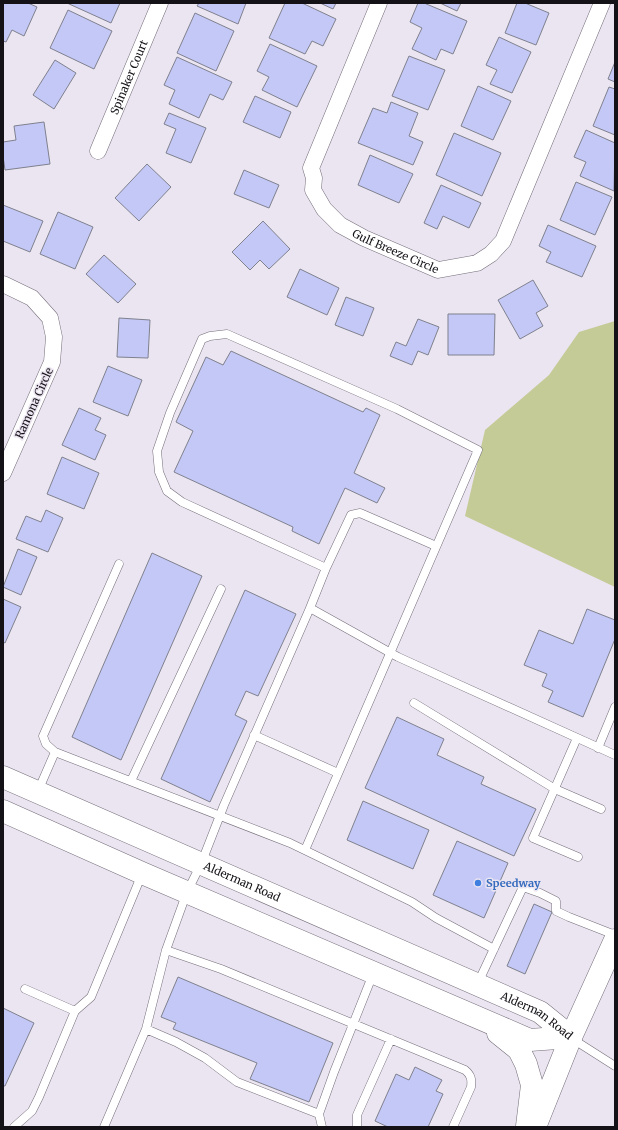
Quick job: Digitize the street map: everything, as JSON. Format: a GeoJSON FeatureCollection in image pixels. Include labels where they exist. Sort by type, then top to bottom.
{"type":"FeatureCollection","features":[{"type":"Feature","properties":{"kind":"main road","name":"Alderman Road"},"geometry":{"type":"LineString","coordinates":[[3,777],[540,1012],[571,1037]]}},
{"type":"Feature","properties":{"kind":"main road","name":"Alderman Road"},"geometry":{"type":"LineString","coordinates":[[3,811],[142,873],[530,1040],[571,1037]]}},
{"type":"Feature","properties":{"kind":"main road"},"geometry":{"type":"LineString","coordinates":[[535,1127],[571,1037],[615,940]]}},
{"type":"Feature","properties":{"kind":"main road"},"geometry":{"type":"LineString","coordinates":[[482,1019],[519,1050],[526,1064],[532,1085],[527,1127]]}},
{"type":"Feature","properties":{"kind":"street","name":"Spinaker Court"},"geometry":{"type":"LineString","coordinates":[[98,151],[160,3]]}},
{"type":"Feature","properties":{"kind":"street","name":"Gulf Breeze Circle"},"geometry":{"type":"LineString","coordinates":[[379,3],[311,168],[314,178],[313,190],[324,209],[340,225],[364,238],[438,270],[477,263],[491,254],[502,241],[602,3]]}},
{"type":"Feature","properties":{"kind":"street","name":"Ramona Circle"},"geometry":{"type":"LineString","coordinates":[[3,284],[32,298],[50,318],[54,337],[52,362],[3,473]]}},
{"type":"Feature","properties":{"kind":"lane"},"geometry":{"type":"LineString","coordinates":[[304,850],[478,450],[396,409],[228,334],[210,336],[202,340],[170,413],[157,451],[160,472],[167,491],[182,502],[326,568]]}},
{"type":"Feature","properties":{"kind":"lane"},"geometry":{"type":"LineString","coordinates":[[104,1127],[146,1029],[166,950],[187,892],[201,864],[220,815],[326,568],[351,515],[360,513],[436,546]]}},
{"type":"Feature","properties":{"kind":"lane"},"geometry":{"type":"LineString","coordinates":[[119,564],[43,736],[46,744],[55,752],[290,843],[412,902],[436,918],[494,949]]}},
{"type":"Feature","properties":{"kind":"lane"},"geometry":{"type":"LineString","coordinates":[[131,781],[221,589]]}},
{"type":"Feature","properties":{"kind":"lane"},"geometry":{"type":"LineString","coordinates":[[310,608],[398,657],[615,756]]}},
{"type":"Feature","properties":{"kind":"lane"},"geometry":{"type":"LineString","coordinates":[[414,703],[555,790],[601,809]]}},
{"type":"Feature","properties":{"kind":"lane"},"geometry":{"type":"LineString","coordinates":[[598,748],[615,707]]}},
{"type":"Feature","properties":{"kind":"lane"},"geometry":{"type":"LineString","coordinates":[[254,736],[338,772]]}},
{"type":"Feature","properties":{"kind":"lane"},"geometry":{"type":"LineString","coordinates":[[577,738],[533,838],[578,857]]}},
{"type":"Feature","properties":{"kind":"lane"},"geometry":{"type":"LineString","coordinates":[[37,792],[55,752]]}},
{"type":"Feature","properties":{"kind":"lane"},"geometry":{"type":"LineString","coordinates":[[14,1127],[32,1112],[75,1011],[91,997],[142,873]]}},
{"type":"Feature","properties":{"kind":"lane"},"geometry":{"type":"LineString","coordinates":[[477,985],[523,887],[540,892],[556,900],[556,911],[615,936]]}},
{"type":"Feature","properties":{"kind":"lane"},"geometry":{"type":"LineString","coordinates":[[166,950],[221,969],[465,1070],[470,1075],[472,1080],[471,1087],[453,1127]]}},
{"type":"Feature","properties":{"kind":"lane"},"geometry":{"type":"LineString","coordinates":[[322,1127],[319,1114],[353,1023],[374,973]]}},
{"type":"Feature","properties":{"kind":"lane"},"geometry":{"type":"LineString","coordinates":[[25,989],[75,1011]]}},
{"type":"Feature","properties":{"kind":"lane"},"geometry":{"type":"LineString","coordinates":[[146,1029],[176,1042],[205,1058],[237,1082],[319,1114]]}},
{"type":"Feature","properties":{"kind":"lane"},"geometry":{"type":"LineString","coordinates":[[571,1037],[615,1066]]}},
{"type":"Feature","properties":{"kind":"lane"},"geometry":{"type":"LineString","coordinates":[[357,1127],[357,1115],[390,1039]]}},
{"type":"Feature","properties":{"kind":"green space"},"geometry":{"type":"Polygon","coordinates":[[[615,321],[615,587],[465,516],[485,430],[549,375],[579,332],[615,321]]]}},
{"type":"Feature","properties":{"kind":"building"},"geometry":{"type":"Polygon","coordinates":[[[3,3],[28,3],[37,7],[24,36],[12,30],[6,42],[3,41],[3,3]]]}},
{"type":"Feature","properties":{"kind":"building"},"geometry":{"type":"Polygon","coordinates":[[[67,3],[120,3],[111,23],[67,3]]]}},
{"type":"Feature","properties":{"kind":"building"},"geometry":{"type":"Polygon","coordinates":[[[199,3],[246,3],[238,24],[197,6],[199,3]]]}},
{"type":"Feature","properties":{"kind":"building"},"geometry":{"type":"Polygon","coordinates":[[[285,3],[302,3],[336,19],[323,46],[312,41],[305,54],[269,38],[285,3]]]}},
{"type":"Feature","properties":{"kind":"building"},"geometry":{"type":"Polygon","coordinates":[[[320,3],[336,3],[333,9],[320,3]]]}},
{"type":"Feature","properties":{"kind":"building"},"geometry":{"type":"Polygon","coordinates":[[[418,3],[424,3],[467,21],[453,54],[441,49],[436,60],[412,49],[422,28],[410,22],[418,3]]]}},
{"type":"Feature","properties":{"kind":"building"},"geometry":{"type":"Polygon","coordinates":[[[440,3],[461,3],[457,11],[440,3]]]}},
{"type":"Feature","properties":{"kind":"building"},"geometry":{"type":"Polygon","coordinates":[[[517,3],[525,3],[549,13],[536,45],[505,33],[517,3]]]}},
{"type":"Feature","properties":{"kind":"building"},"geometry":{"type":"Polygon","coordinates":[[[68,10],[112,31],[94,69],[50,48],[68,10]]]}},
{"type":"Feature","properties":{"kind":"building"},"geometry":{"type":"Polygon","coordinates":[[[195,13],[234,31],[216,71],[177,53],[195,13]]]}},
{"type":"Feature","properties":{"kind":"building"},"geometry":{"type":"Polygon","coordinates":[[[499,37],[531,52],[512,93],[490,84],[497,70],[486,65],[499,37]]]}},
{"type":"Feature","properties":{"kind":"building"},"geometry":{"type":"Polygon","coordinates":[[[270,44],[317,66],[297,107],[262,90],[269,77],[257,71],[270,44]]]}},
{"type":"Feature","properties":{"kind":"building"},"geometry":{"type":"Polygon","coordinates":[[[409,56],[445,70],[428,110],[392,96],[409,56]]]}},
{"type":"Feature","properties":{"kind":"building"},"geometry":{"type":"Polygon","coordinates":[[[177,57],[232,82],[223,100],[210,94],[199,118],[169,104],[175,90],[164,85],[177,57]]]}},
{"type":"Feature","properties":{"kind":"building"},"geometry":{"type":"Polygon","coordinates":[[[55,60],[76,73],[54,109],[33,95],[55,60]]]}},
{"type":"Feature","properties":{"kind":"building"},"geometry":{"type":"Polygon","coordinates":[[[615,62],[615,82],[608,79],[615,62]]]}},
{"type":"Feature","properties":{"kind":"building"},"geometry":{"type":"Polygon","coordinates":[[[478,86],[511,101],[493,140],[461,126],[478,86]]]}},
{"type":"Feature","properties":{"kind":"building"},"geometry":{"type":"Polygon","coordinates":[[[609,87],[615,89],[615,135],[593,126],[609,87]]]}},
{"type":"Feature","properties":{"kind":"building"},"geometry":{"type":"Polygon","coordinates":[[[255,96],[291,112],[280,138],[243,122],[255,96]]]}},
{"type":"Feature","properties":{"kind":"building"},"geometry":{"type":"Polygon","coordinates":[[[391,102],[418,113],[409,136],[423,142],[413,165],[358,143],[373,108],[387,113],[391,102]]]}},
{"type":"Feature","properties":{"kind":"building"},"geometry":{"type":"Polygon","coordinates":[[[169,113],[206,128],[191,163],[166,153],[176,129],[164,124],[169,113]]]}},
{"type":"Feature","properties":{"kind":"building"},"geometry":{"type":"Polygon","coordinates":[[[44,122],[50,164],[5,170],[3,142],[16,140],[14,126],[44,122]]]}},
{"type":"Feature","properties":{"kind":"building"},"geometry":{"type":"Polygon","coordinates":[[[586,130],[615,143],[614,191],[580,176],[586,162],[574,157],[586,130]]]}},
{"type":"Feature","properties":{"kind":"building"},"geometry":{"type":"Polygon","coordinates":[[[454,133],[501,153],[482,196],[436,175],[454,133]]]}},
{"type":"Feature","properties":{"kind":"building"},"geometry":{"type":"Polygon","coordinates":[[[370,155],[413,174],[399,203],[358,185],[370,155]]]}},
{"type":"Feature","properties":{"kind":"building"},"geometry":{"type":"Polygon","coordinates":[[[147,164],[171,187],[139,221],[115,198],[147,164]]]}},
{"type":"Feature","properties":{"kind":"building"},"geometry":{"type":"Polygon","coordinates":[[[244,170],[279,185],[269,208],[234,194],[244,170]]]}},
{"type":"Feature","properties":{"kind":"building"},"geometry":{"type":"Polygon","coordinates":[[[576,182],[612,197],[595,235],[560,220],[576,182]]]}},
{"type":"Feature","properties":{"kind":"building"},"geometry":{"type":"Polygon","coordinates":[[[441,185],[481,203],[469,228],[443,216],[437,229],[424,223],[441,185]]]}},
{"type":"Feature","properties":{"kind":"building"},"geometry":{"type":"Polygon","coordinates":[[[3,205],[43,221],[30,252],[3,241],[3,205]]]}},
{"type":"Feature","properties":{"kind":"building"},"geometry":{"type":"Polygon","coordinates":[[[58,212],[93,227],[75,269],[40,254],[58,212]]]}},
{"type":"Feature","properties":{"kind":"building"},"geometry":{"type":"Polygon","coordinates":[[[263,221],[290,249],[269,269],[260,260],[250,270],[232,252],[263,221]]]}},
{"type":"Feature","properties":{"kind":"building"},"geometry":{"type":"Polygon","coordinates":[[[548,225],[596,246],[582,277],[546,262],[551,252],[539,246],[548,225]]]}},
{"type":"Feature","properties":{"kind":"building"},"geometry":{"type":"Polygon","coordinates":[[[104,255],[136,284],[118,303],[86,274],[104,255]]]}},
{"type":"Feature","properties":{"kind":"building"},"geometry":{"type":"Polygon","coordinates":[[[300,269],[339,288],[327,315],[287,297],[300,269]]]}},
{"type":"Feature","properties":{"kind":"building"},"geometry":{"type":"Polygon","coordinates":[[[533,280],[548,306],[536,313],[543,326],[520,339],[498,300],[533,280]]]}},
{"type":"Feature","properties":{"kind":"building"},"geometry":{"type":"Polygon","coordinates":[[[346,297],[374,308],[363,336],[335,325],[346,297]]]}},
{"type":"Feature","properties":{"kind":"building"},"geometry":{"type":"Polygon","coordinates":[[[448,314],[495,314],[494,355],[448,355],[448,314]]]}},
{"type":"Feature","properties":{"kind":"building"},"geometry":{"type":"Polygon","coordinates":[[[119,318],[150,320],[148,358],[117,357],[119,318]]]}},
{"type":"Feature","properties":{"kind":"building"},"geometry":{"type":"Polygon","coordinates":[[[418,319],[439,327],[428,355],[418,351],[412,365],[390,356],[396,342],[406,346],[418,319]]]}},
{"type":"Feature","properties":{"kind":"building"},"geometry":{"type":"Polygon","coordinates":[[[231,351],[363,412],[366,408],[380,415],[354,473],[385,488],[377,503],[345,488],[319,544],[292,531],[293,527],[174,472],[193,431],[176,422],[206,357],[223,365],[231,351]]]}},
{"type":"Feature","properties":{"kind":"building"},"geometry":{"type":"Polygon","coordinates":[[[108,366],[142,380],[128,416],[93,402],[108,366]]]}},
{"type":"Feature","properties":{"kind":"building"},"geometry":{"type":"Polygon","coordinates":[[[79,408],[101,418],[95,430],[106,435],[95,460],[62,445],[79,408]]]}},
{"type":"Feature","properties":{"kind":"building"},"geometry":{"type":"Polygon","coordinates":[[[62,457],[99,473],[84,509],[47,494],[62,457]]]}},
{"type":"Feature","properties":{"kind":"building"},"geometry":{"type":"Polygon","coordinates":[[[46,510],[63,518],[48,552],[16,539],[26,516],[41,522],[46,510]]]}},
{"type":"Feature","properties":{"kind":"building"},"geometry":{"type":"Polygon","coordinates":[[[18,549],[37,557],[21,595],[3,587],[18,549]]]}},
{"type":"Feature","properties":{"kind":"building"},"geometry":{"type":"Polygon","coordinates":[[[152,553],[202,576],[121,760],[72,737],[152,553]]]}},
{"type":"Feature","properties":{"kind":"building"},"geometry":{"type":"Polygon","coordinates":[[[245,590],[296,614],[258,696],[246,691],[235,715],[247,721],[210,802],[161,779],[245,590]]]}},
{"type":"Feature","properties":{"kind":"building"},"geometry":{"type":"Polygon","coordinates":[[[3,599],[21,607],[5,643],[3,642],[3,599]]]}},
{"type":"Feature","properties":{"kind":"building"},"geometry":{"type":"Polygon","coordinates":[[[587,609],[615,620],[615,639],[583,717],[548,702],[553,691],[542,686],[547,674],[524,665],[539,630],[573,644],[587,609]]]}},
{"type":"Feature","properties":{"kind":"building"},"geometry":{"type":"Polygon","coordinates":[[[397,717],[444,739],[437,755],[484,777],[481,784],[536,809],[514,856],[365,788],[397,717]]]}},
{"type":"Feature","properties":{"kind":"building"},"geometry":{"type":"Polygon","coordinates":[[[363,801],[429,830],[413,869],[347,840],[363,801]]]}},
{"type":"Feature","properties":{"kind":"building"},"geometry":{"type":"Polygon","coordinates":[[[457,841],[508,863],[484,918],[433,895],[457,841]]]}},
{"type":"Feature","properties":{"kind":"building"},"geometry":{"type":"Polygon","coordinates":[[[534,904],[552,912],[525,974],[507,966],[534,904]]]}},
{"type":"Feature","properties":{"kind":"building"},"geometry":{"type":"Polygon","coordinates":[[[178,977],[333,1043],[309,1102],[250,1079],[257,1063],[173,1029],[176,1023],[161,1017],[178,977]]]}},
{"type":"Feature","properties":{"kind":"building"},"geometry":{"type":"Polygon","coordinates":[[[3,1008],[34,1023],[5,1086],[3,1086],[3,1008]]]}},
{"type":"Feature","properties":{"kind":"building"},"geometry":{"type":"Polygon","coordinates":[[[415,1067],[442,1080],[436,1091],[443,1094],[428,1127],[388,1127],[375,1121],[396,1074],[409,1080],[415,1067]]]}},
{"type":"Feature","properties":{"kind":"place","name":"Speedway"},"geometry":{"type":"Point","coordinates":[478,883]}}]}
